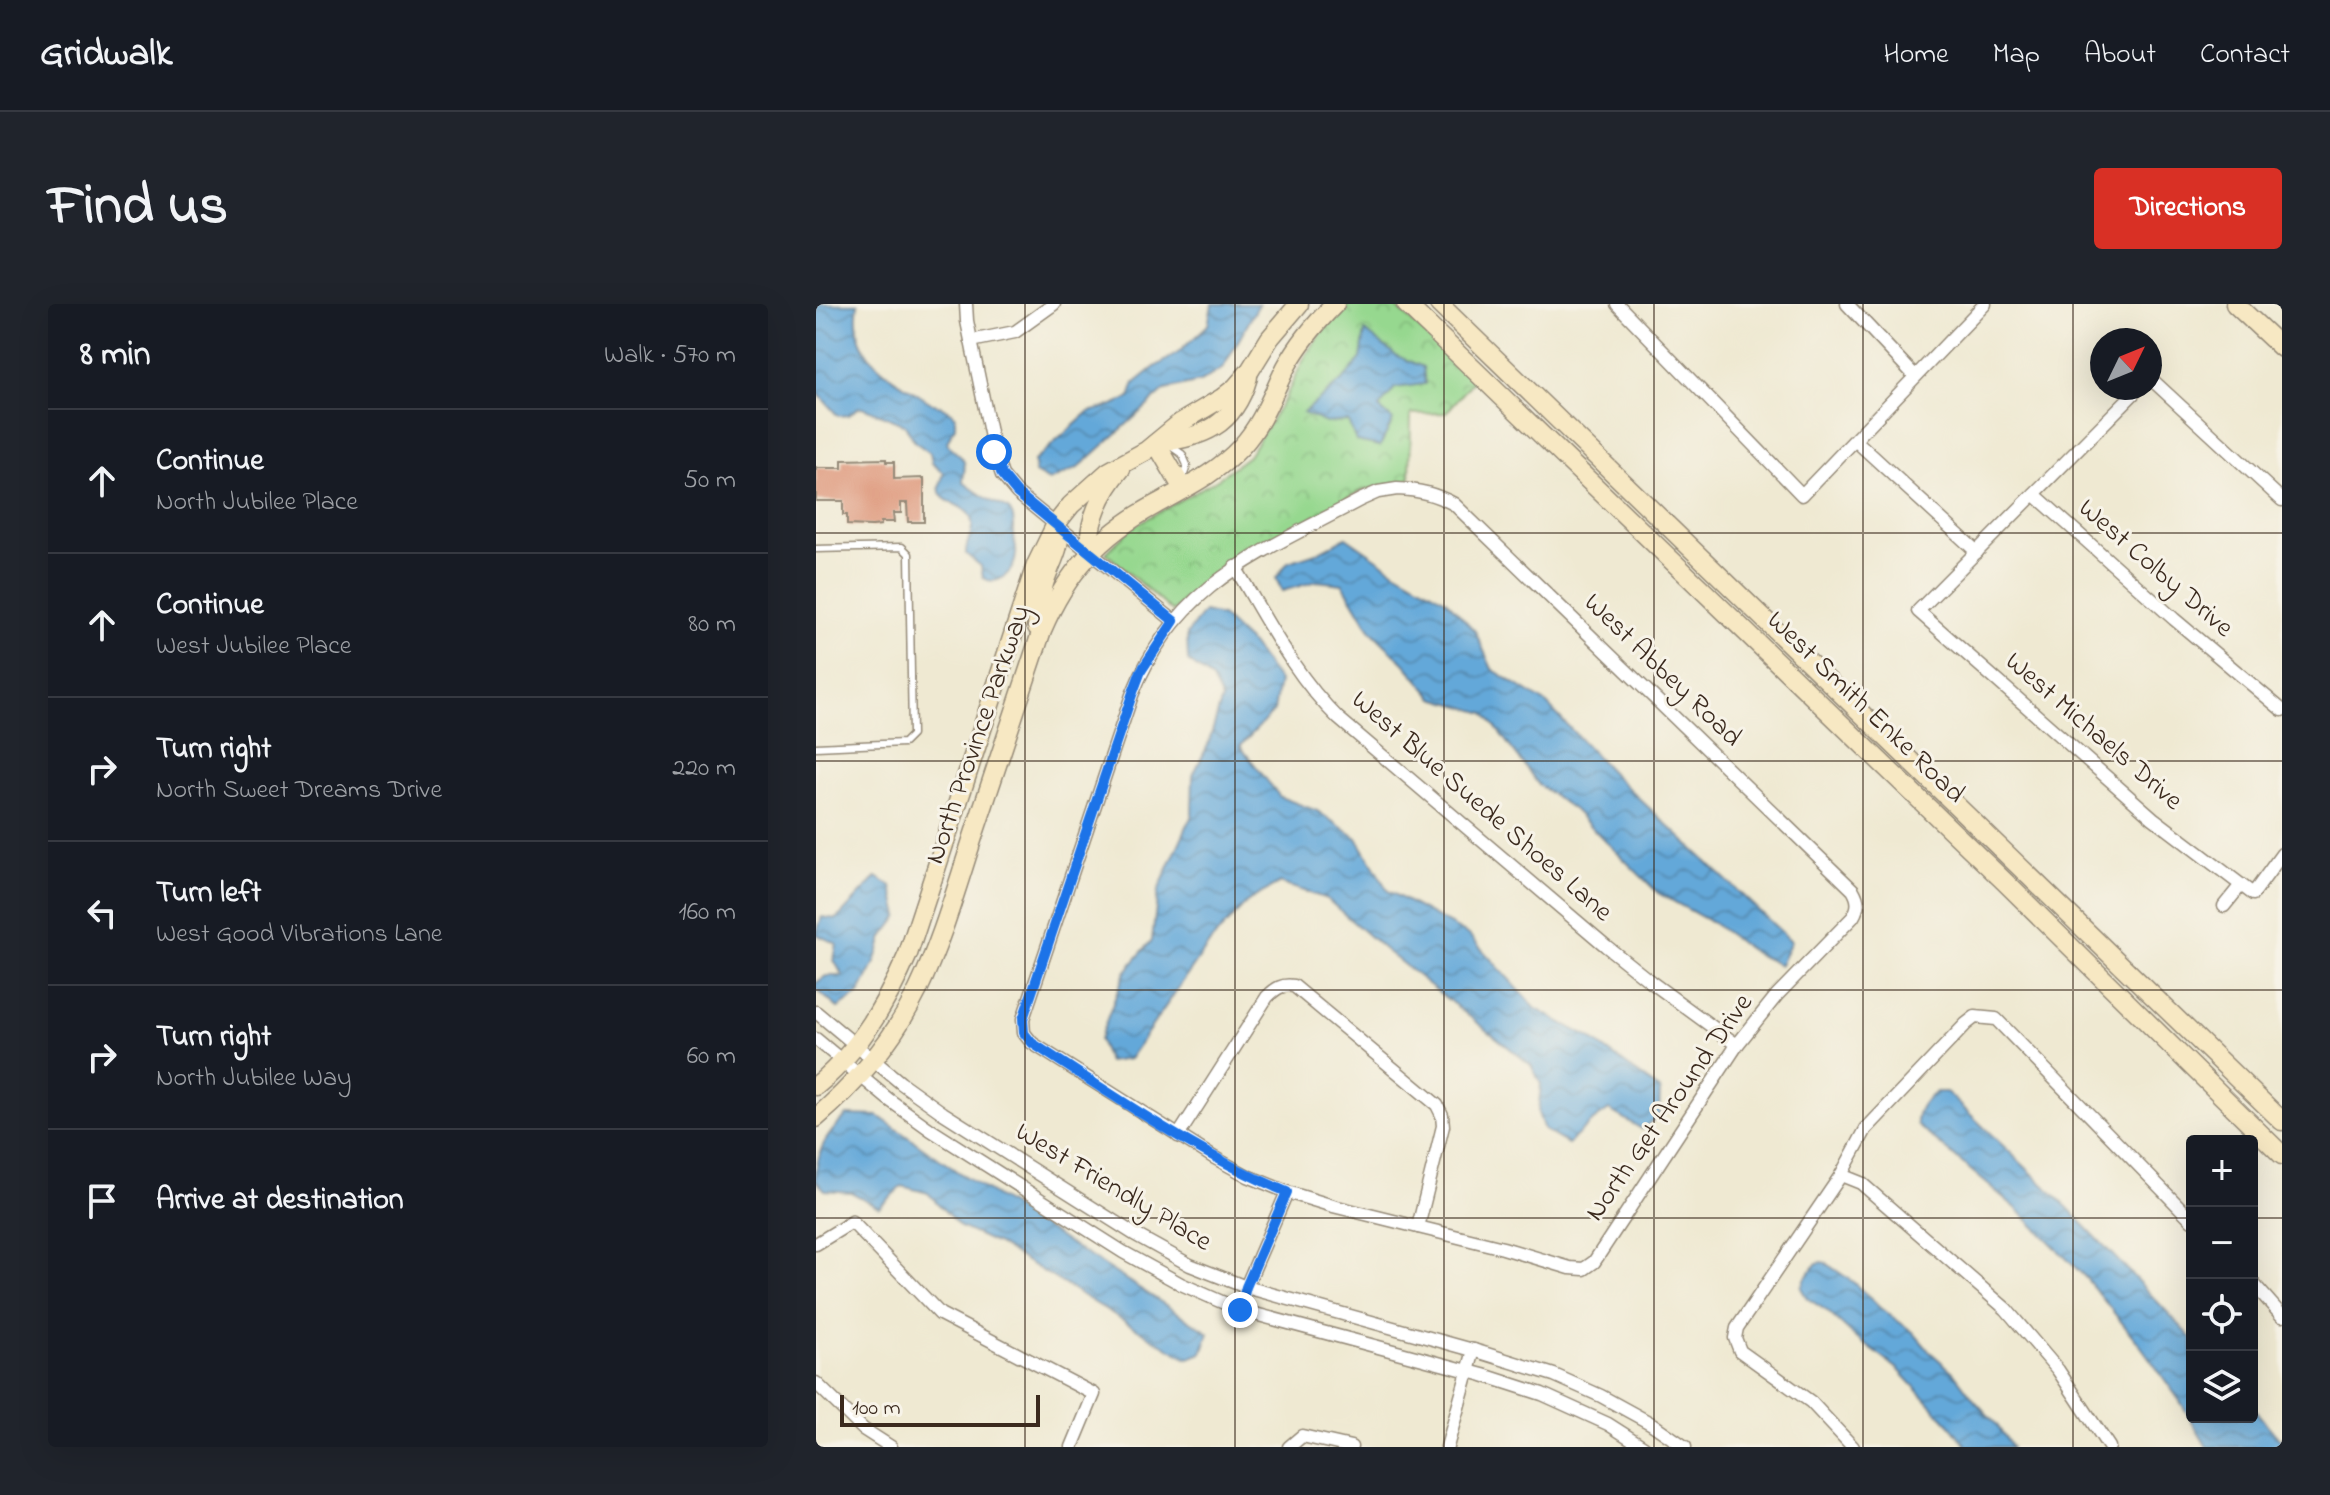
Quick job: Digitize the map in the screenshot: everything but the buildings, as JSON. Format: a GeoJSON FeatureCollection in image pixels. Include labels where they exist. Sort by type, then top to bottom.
{"type":"FeatureCollection","features":[{"type":"Feature","properties":{"kind":"street"},"geometry":{"type":"LineString","coordinates":[[966,304],[994,452],[1002,475],[1017,493],[1174,621]]}},
{"type":"Feature","properties":{"kind":"street"},"geometry":{"type":"LineString","coordinates":[[971,341],[1015,332],[1054,304]]}},
{"type":"Feature","properties":{"kind":"street","name":"North Province Parkway"},"geometry":{"type":"LineString","coordinates":[[816,1086],[856,1045],[885,1002],[908,954],[1032,577],[1056,524],[1090,487],[1131,458],[1161,443],[1180,423],[1236,387],[1270,338],[1299,304]]}},
{"type":"Feature","properties":{"kind":"street","name":"North Province Parkway"},"geometry":{"type":"LineString","coordinates":[[816,1118],[860,1076],[873,1059],[906,1013],[930,965],[1046,620],[1062,589],[1091,552],[1138,514],[1212,472],[1242,447],[1266,412],[1299,346],[1335,304]]}},
{"type":"Feature","properties":{"kind":"street","name":"West Smith Enke Road"},"geometry":{"type":"LineString","coordinates":[[1406,304],[2006,883],[2282,1155]]}},
{"type":"Feature","properties":{"kind":"street","name":"West Smith Enke Road"},"geometry":{"type":"LineString","coordinates":[[1439,304],[2282,1121]]}},
{"type":"Feature","properties":{"kind":"street"},"geometry":{"type":"LineString","coordinates":[[1617,304],[1802,495],[1985,304]]}},
{"type":"Feature","properties":{"kind":"street"},"geometry":{"type":"LineString","coordinates":[[1847,304],[1915,376]]}},
{"type":"Feature","properties":{"kind":"street"},"geometry":{"type":"LineString","coordinates":[[2235,304],[2282,348]]}},
{"type":"Feature","properties":{"kind":"street"},"geometry":{"type":"LineString","coordinates":[[2162,389],[2282,500]]}},
{"type":"Feature","properties":{"kind":"street"},"geometry":{"type":"LineString","coordinates":[[1855,440],[1977,552],[2127,400]]}},
{"type":"Feature","properties":{"kind":"street"},"geometry":{"type":"LineString","coordinates":[[1161,443],[1182,487]]}},
{"type":"Feature","properties":{"kind":"street"},"geometry":{"type":"LineString","coordinates":[[1091,552],[1090,532],[1100,501],[1131,458]]}},
{"type":"Feature","properties":{"kind":"street","name":"West Abbey Road"},"geometry":{"type":"LineString","coordinates":[[1235,567],[1378,492],[1418,490],[1454,504],[1853,890],[1858,903]]}},
{"type":"Feature","properties":{"kind":"street","name":"West Colby Drive"},"geometry":{"type":"LineString","coordinates":[[2034,494],[2282,710]]}},
{"type":"Feature","properties":{"kind":"street"},"geometry":{"type":"LineString","coordinates":[[1036,650],[1043,586],[1060,539],[1056,524]]}},
{"type":"Feature","properties":{"kind":"street","name":"West Michaels Drive"},"geometry":{"type":"LineString","coordinates":[[1977,552],[1918,611],[2153,818],[2253,894],[2282,854]]}},
{"type":"Feature","properties":{"kind":"street"},"geometry":{"type":"LineString","coordinates":[[1178,1136],[1267,997],[1284,984],[1294,986],[1437,1105],[1443,1126],[1418,1227],[1333,1206],[1248,1176],[1178,1136],[1032,1043],[1024,1033],[1023,1019],[1141,671],[1174,621],[1190,603],[1235,567]]}},
{"type":"Feature","properties":{"kind":"street","name":"West Blue Suede Shoes Lane"},"geometry":{"type":"LineString","coordinates":[[1235,567],[1300,676],[1338,718],[1617,955],[1737,1045]]}},
{"type":"Feature","properties":{"kind":"street"},"geometry":{"type":"LineString","coordinates":[[2224,906],[2241,885]]}},
{"type":"Feature","properties":{"kind":"street","name":"North Get Around Drive"},"geometry":{"type":"LineString","coordinates":[[1418,1227],[1570,1268],[1584,1269],[1594,1262],[1737,1045],[1777,995],[1853,917],[1858,903]]}},
{"type":"Feature","properties":{"kind":"street","name":"West Friendly Place"},"geometry":{"type":"LineString","coordinates":[[816,1012],[943,1113],[1154,1246],[1190,1265],[1246,1287],[1554,1375],[1652,1424],[1685,1447]]}},
{"type":"Feature","properties":{"kind":"street"},"geometry":{"type":"LineString","coordinates":[[1853,1447],[1811,1402],[1740,1351],[1735,1338],[1737,1328],[1841,1175],[1866,1129],[1975,1017],[1996,1019],[2186,1214]]}},
{"type":"Feature","properties":{"kind":"street","name":"West Friendly Place"},"geometry":{"type":"LineString","coordinates":[[816,1039],[931,1130],[1123,1252],[1181,1284],[1240,1310],[1542,1394],[1608,1424],[1644,1447]]}},
{"type":"Feature","properties":{"kind":"street"},"geometry":{"type":"LineString","coordinates":[[1841,1175],[1861,1183],[2006,1309],[2058,1370],[2109,1447]]}},
{"type":"Feature","properties":{"kind":"street"},"geometry":{"type":"LineString","coordinates":[[1240,1310],[1246,1287],[1287,1192]]}},
{"type":"Feature","properties":{"kind":"street"},"geometry":{"type":"LineString","coordinates":[[816,1244],[852,1222],[940,1314],[1094,1394],[1072,1447]]}},
{"type":"Feature","properties":{"kind":"street"},"geometry":{"type":"LineString","coordinates":[[2258,1289],[2282,1316]]}},
{"type":"Feature","properties":{"kind":"street"},"geometry":{"type":"LineString","coordinates":[[1447,1447],[1474,1350]]}},
{"type":"Feature","properties":{"kind":"street"},"geometry":{"type":"LineString","coordinates":[[816,1383],[863,1429],[891,1447]]}},
{"type":"Feature","properties":{"kind":"street"},"geometry":{"type":"LineString","coordinates":[[1289,1447],[1302,1436],[1351,1447]]}},
{"type":"Feature","properties":{"kind":"lane"},"geometry":{"type":"LineString","coordinates":[[816,549],[902,547],[909,554],[912,735],[904,743],[816,747]]}},
{"type":"Feature","properties":{"kind":"green space"},"geometry":{"type":"Polygon","coordinates":[[[1350,304],[1393,304],[1474,380],[1446,413],[1411,414],[1410,482],[1363,490],[1288,530],[1208,578],[1173,612],[1106,553],[1132,527],[1216,480],[1248,456],[1284,400],[1306,355],[1325,328],[1350,304]]]}},
{"type":"Feature","properties":{"kind":"water"},"geometry":{"type":"Polygon","coordinates":[[[816,304],[858,304],[860,339],[875,363],[900,383],[955,416],[955,427],[947,442],[964,462],[963,482],[1008,509],[1013,517],[1016,554],[1013,566],[1005,576],[995,580],[983,578],[981,566],[966,554],[972,525],[970,516],[942,496],[940,485],[944,473],[932,463],[930,453],[914,441],[905,425],[863,407],[849,415],[838,416],[816,391],[816,304]]]}},
{"type":"Feature","properties":{"kind":"water"},"geometry":{"type":"Polygon","coordinates":[[[1212,304],[1259,304],[1223,368],[1200,382],[1165,390],[1078,468],[1049,481],[1035,473],[1034,461],[1089,412],[1130,398],[1135,383],[1178,353],[1208,325],[1212,304]]]}},
{"type":"Feature","properties":{"kind":"water"},"geometry":{"type":"Polygon","coordinates":[[[1365,331],[1397,356],[1423,367],[1425,384],[1395,388],[1379,408],[1393,420],[1380,446],[1356,441],[1348,421],[1326,423],[1303,413],[1345,378],[1361,358],[1365,331]]]}},
{"type":"Feature","properties":{"kind":"water"},"geometry":{"type":"Polygon","coordinates":[[[1346,537],[1395,571],[1446,600],[1475,631],[1492,669],[1547,704],[1613,774],[1791,941],[1780,965],[1756,954],[1713,923],[1658,893],[1574,810],[1539,785],[1485,713],[1434,698],[1371,631],[1343,584],[1317,581],[1282,591],[1276,578],[1288,562],[1319,552],[1346,537]]]}},
{"type":"Feature","properties":{"kind":"water"},"geometry":{"type":"Polygon","coordinates":[[[1204,612],[1221,616],[1250,643],[1279,681],[1274,711],[1240,746],[1280,797],[1317,811],[1357,838],[1388,891],[1469,935],[1536,1009],[1590,1038],[1660,1090],[1659,1115],[1642,1129],[1609,1110],[1568,1144],[1544,1130],[1538,1113],[1541,1084],[1531,1065],[1384,949],[1327,899],[1280,883],[1249,900],[1211,941],[1129,1059],[1108,1062],[1099,1040],[1125,972],[1152,940],[1158,891],[1192,815],[1193,775],[1208,745],[1222,699],[1212,679],[1188,661],[1187,634],[1204,612]]]}},
{"type":"Feature","properties":{"kind":"water"},"geometry":{"type":"Polygon","coordinates":[[[877,877],[892,887],[899,916],[883,937],[875,963],[859,994],[838,1008],[816,989],[816,983],[826,976],[843,976],[834,960],[837,944],[816,934],[822,917],[837,919],[877,877]]]}},
{"type":"Feature","properties":{"kind":"water"},"geometry":{"type":"Polygon","coordinates":[[[1936,1092],[1946,1092],[1951,1096],[2067,1207],[2186,1332],[2186,1411],[2140,1345],[2086,1278],[2016,1208],[1917,1125],[1918,1115],[1928,1098],[1936,1092]]]}},
{"type":"Feature","properties":{"kind":"water"},"geometry":{"type":"Polygon","coordinates":[[[847,1115],[878,1116],[958,1172],[1209,1333],[1202,1353],[1187,1359],[998,1244],[960,1227],[928,1193],[902,1186],[879,1207],[851,1192],[825,1190],[816,1180],[818,1160],[828,1136],[847,1115]]]}},
{"type":"Feature","properties":{"kind":"water"},"geometry":{"type":"Polygon","coordinates":[[[1824,1262],[1913,1332],[1953,1372],[2012,1447],[1967,1447],[1898,1369],[1807,1298],[1801,1288],[1804,1280],[1817,1263],[1824,1262]]]}},
{"type":"Feature","properties":{"kind":"water"},"geometry":{"type":"Polygon","coordinates":[[[2258,1414],[2282,1442],[2282,1447],[2207,1447],[2193,1423],[2258,1423],[2258,1414]]]}},
{"type":"Feature","properties":{"kind":"route"},"geometry":{"type":"LineString","coordinates":[[994,452],[1002,475],[1017,493],[1174,621],[1141,671],[1132,695],[1023,1019],[1024,1033],[1032,1043],[1213,1157],[1287,1192],[1246,1287],[1240,1310]]}}]}
